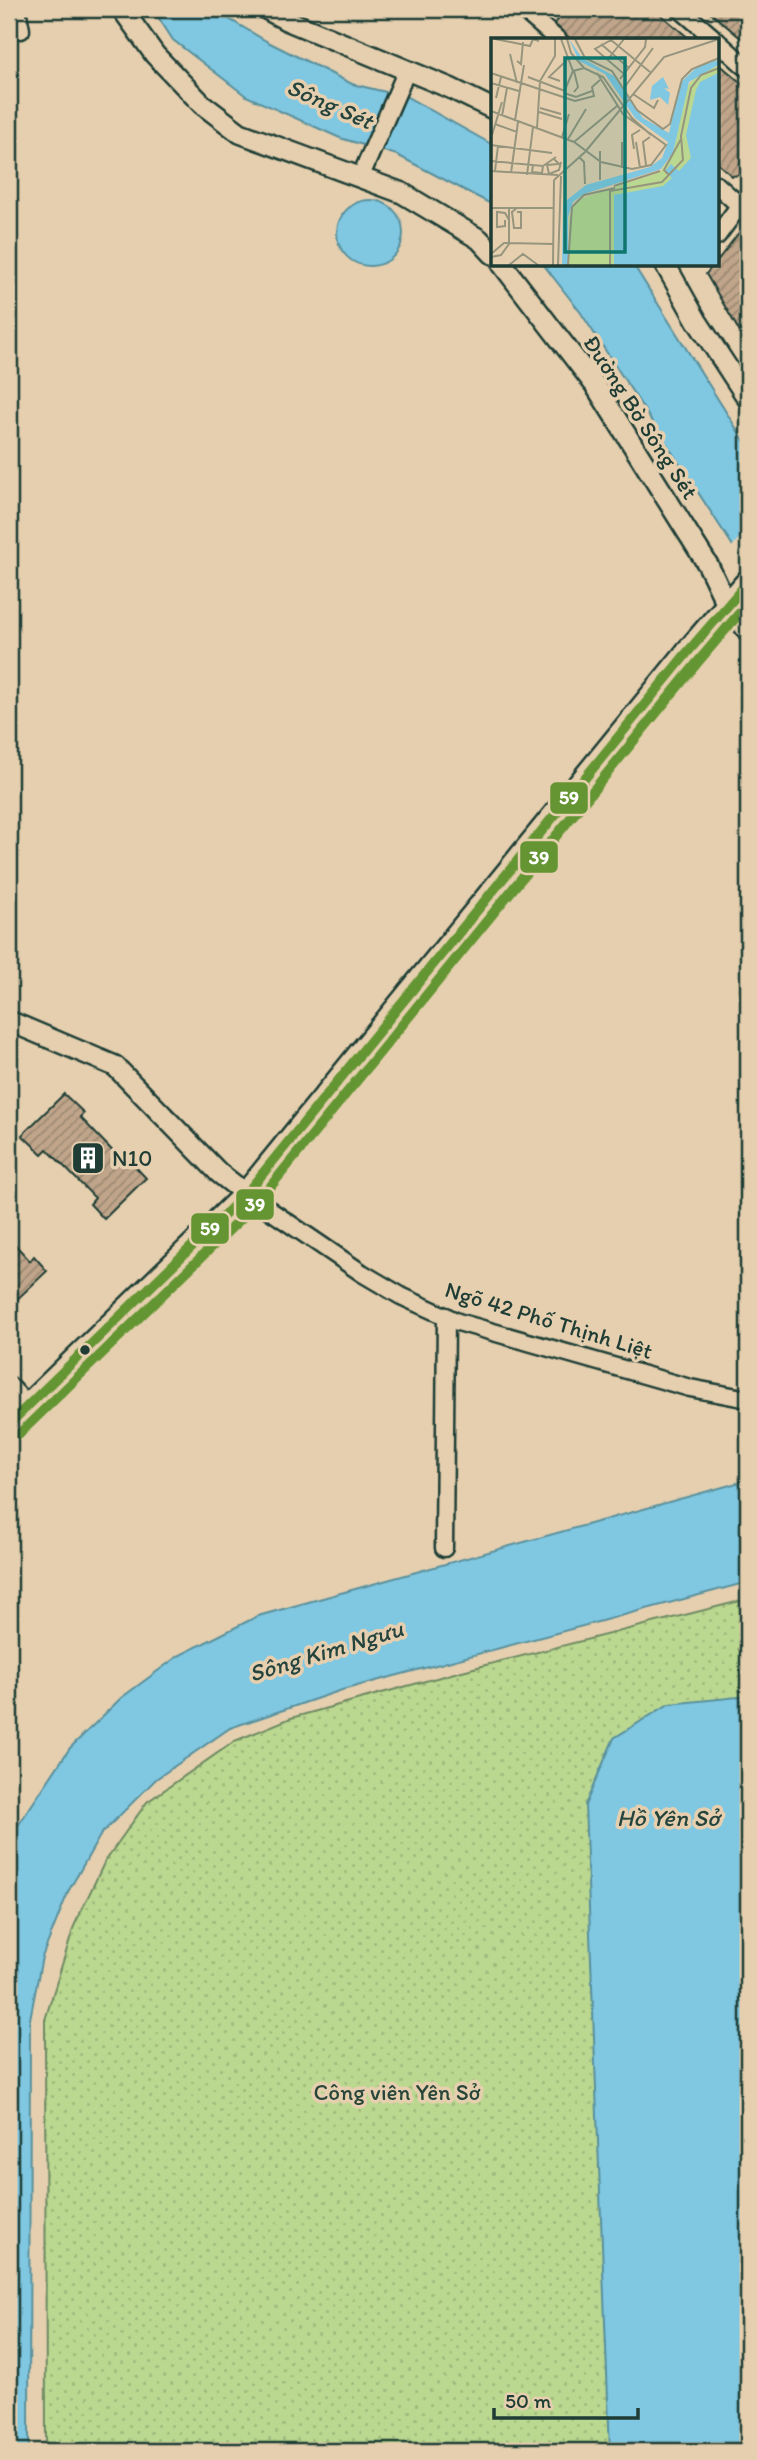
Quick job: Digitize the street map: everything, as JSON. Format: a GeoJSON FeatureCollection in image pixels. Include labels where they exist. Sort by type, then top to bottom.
{"type":"FeatureCollection","features":[{"type":"Feature","properties":{"kind":"main road"},"geometry":{"type":"LineString","coordinates":[[9,1424],[246,1194],[727,605],[748,583]]}},
{"type":"Feature","properties":{"kind":"street"},"geometry":{"type":"LineString","coordinates":[[17,9],[21,30]]}},
{"type":"Feature","properties":{"kind":"street"},"geometry":{"type":"LineString","coordinates":[[122,9],[155,55],[202,104],[240,133],[402,193],[479,239],[491,252]]}},
{"type":"Feature","properties":{"kind":"street"},"geometry":{"type":"LineString","coordinates":[[266,9],[491,109]]}},
{"type":"Feature","properties":{"kind":"street"},"geometry":{"type":"LineString","coordinates":[[680,9],[713,38]]}},
{"type":"Feature","properties":{"kind":"street"},"geometry":{"type":"LineString","coordinates":[[533,12],[556,38]]}},
{"type":"Feature","properties":{"kind":"street"},"geometry":{"type":"LineString","coordinates":[[718,43],[748,69]]}},
{"type":"Feature","properties":{"kind":"street"},"geometry":{"type":"LineString","coordinates":[[360,178],[407,70]]}},
{"type":"Feature","properties":{"kind":"street"},"geometry":{"type":"LineString","coordinates":[[718,186],[743,200],[718,235]]}},
{"type":"Feature","properties":{"kind":"street","name":"Đường Bờ Sông Sét"},"geometry":{"type":"LineString","coordinates":[[504,266],[595,385],[708,565],[727,605]]}},
{"type":"Feature","properties":{"kind":"street"},"geometry":{"type":"LineString","coordinates":[[666,266],[697,321],[745,384]]}},
{"type":"Feature","properties":{"kind":"street"},"geometry":{"type":"LineString","coordinates":[[727,605],[748,634]]}},
{"type":"Feature","properties":{"kind":"street","name":"Ngõ 42 Phố Thịnh Liệt"},"geometry":{"type":"LineString","coordinates":[[11,1025],[115,1066],[219,1173],[362,1273],[401,1296],[458,1322],[589,1361],[690,1388],[748,1399]]}},
{"type":"Feature","properties":{"kind":"street"},"geometry":{"type":"LineString","coordinates":[[444,1548],[446,1316]]}},
{"type":"Feature","properties":{"kind":"street"},"geometry":{"type":"LineString","coordinates":[[9,1385],[27,1406]]}},
{"type":"Feature","properties":{"kind":"green space","name":"Công viên Yên Sở"},"geometry":{"type":"Polygon","coordinates":[[[748,1599],[748,2451],[46,2451],[45,2020],[74,1926],[105,1861],[147,1802],[235,1741],[291,1718],[462,1671],[748,1599]]]}},
{"type":"Feature","properties":{"kind":"water","name":"Sông Sét"},"geometry":{"type":"Polygon","coordinates":[[[153,9],[212,9],[268,42],[352,84],[407,97],[491,144],[491,204],[397,155],[340,138],[246,96],[173,40],[153,9]]]}},
{"type":"Feature","properties":{"kind":"water"},"geometry":{"type":"Polygon","coordinates":[[[364,200],[376,200],[388,205],[398,215],[403,233],[401,246],[388,261],[376,266],[364,266],[352,261],[342,251],[337,239],[337,227],[342,215],[352,205],[364,200]]]}},
{"type":"Feature","properties":{"kind":"water"},"geometry":{"type":"Polygon","coordinates":[[[545,266],[634,266],[748,447],[748,569],[581,313],[545,266]]]}},
{"type":"Feature","properties":{"kind":"water","name":"Sông Kim Ngưu"},"geometry":{"type":"Polygon","coordinates":[[[748,1480],[748,1582],[342,1690],[230,1728],[156,1779],[101,1834],[69,1890],[42,1957],[30,2019],[29,2451],[9,2451],[9,1832],[17,1827],[70,1748],[121,1698],[178,1656],[258,1616],[748,1480]]]}},
{"type":"Feature","properties":{"kind":"water","name":"Hồ Yên Sở"},"geometry":{"type":"Polygon","coordinates":[[[748,1696],[748,2451],[610,2451],[585,1805],[614,1738],[669,1704],[748,1696]]]}},
{"type":"Feature","properties":{"kind":"pier"},"geometry":{"type":"Polygon","coordinates":[[[748,527],[748,572],[731,548],[748,527]]]}},
{"type":"Feature","properties":{"kind":"building"},"geometry":{"type":"Polygon","coordinates":[[[568,9],[654,9],[689,38],[570,38],[554,24],[568,9]]]}},
{"type":"Feature","properties":{"kind":"building"},"geometry":{"type":"Polygon","coordinates":[[[706,9],[748,9],[748,44],[706,9]]]}},
{"type":"Feature","properties":{"kind":"building"},"geometry":{"type":"Polygon","coordinates":[[[718,63],[748,89],[747,174],[732,176],[718,164],[718,63]]]}},
{"type":"Feature","properties":{"kind":"building"},"geometry":{"type":"Polygon","coordinates":[[[748,221],[748,346],[706,274],[712,266],[718,266],[718,260],[748,221]]]}},
{"type":"Feature","properties":{"kind":"building","name":"N10"},"geometry":{"type":"Polygon","coordinates":[[[64,1094],[84,1113],[80,1117],[127,1166],[131,1162],[146,1178],[104,1219],[90,1204],[95,1198],[47,1149],[42,1154],[22,1135],[64,1094]]]}},
{"type":"Feature","properties":{"kind":"building"},"geometry":{"type":"Polygon","coordinates":[[[9,1238],[30,1261],[34,1256],[47,1271],[9,1307],[9,1238]]]}},
{"type":"Feature","properties":{"kind":"transit line","name":"59"},"geometry":{"type":"LineString","coordinates":[[9,1424],[246,1194],[686,654],[748,582]]}},
{"type":"Feature","properties":{"kind":"transit line","name":"39"},"geometry":{"type":"LineString","coordinates":[[19,1434],[257,1203],[748,603]]}},
{"type":"Feature","properties":{"kind":"place","name":"N10"},"geometry":{"type":"Point","coordinates":[88,1158]}}]}
